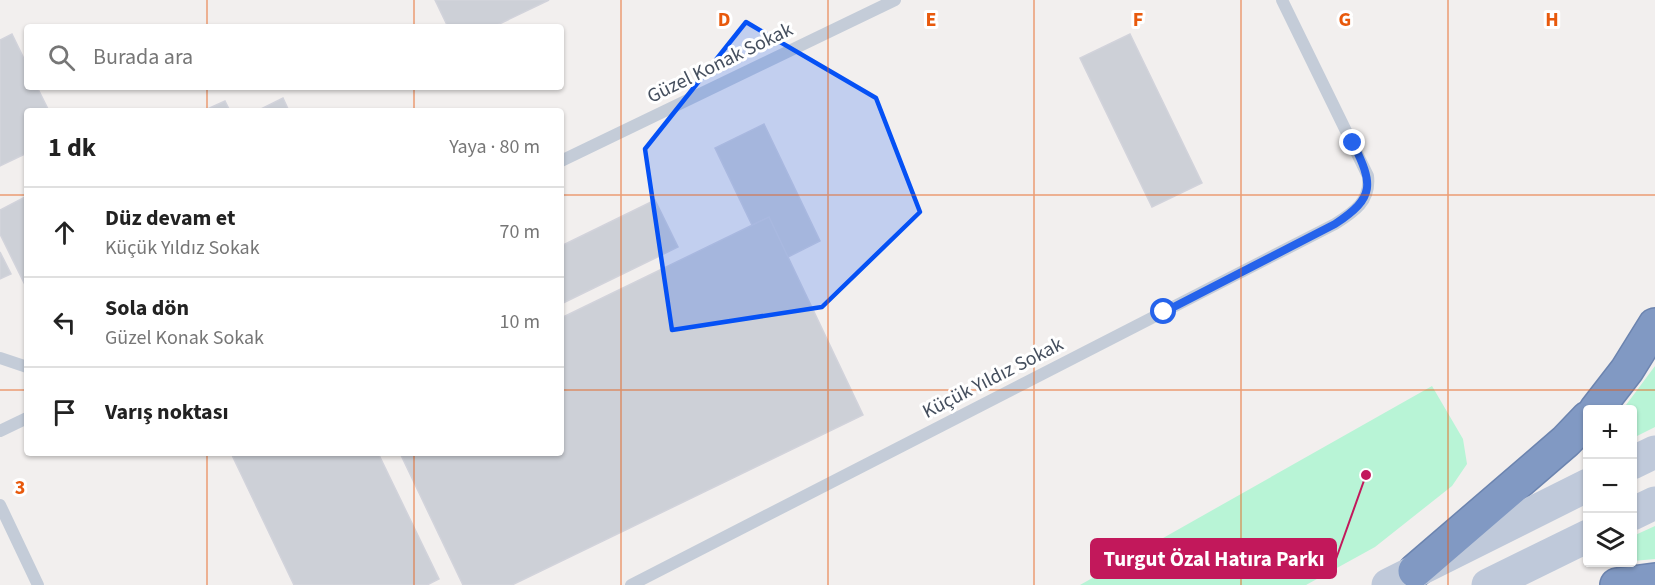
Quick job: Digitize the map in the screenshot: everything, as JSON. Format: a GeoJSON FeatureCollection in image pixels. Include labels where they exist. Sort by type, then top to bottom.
{"type":"FeatureCollection","features":[{"type":"Feature","properties":{"kind":"highway"},"geometry":{"type":"LineString","coordinates":[[1600,405],[1627,370],[1655,325]]}},
{"type":"Feature","properties":{"kind":"highway"},"geometry":{"type":"LineString","coordinates":[[1401,578],[1548,457],[1583,422]]}},
{"type":"Feature","properties":{"kind":"highway"},"geometry":{"type":"LineString","coordinates":[[1617,585],[1655,580]]}},
{"type":"Feature","properties":{"kind":"main road"},"geometry":{"type":"LineString","coordinates":[[1637,461],[1655,452]]}},
{"type":"Feature","properties":{"kind":"main road"},"geometry":{"type":"LineString","coordinates":[[1401,578],[1583,487]]}},
{"type":"Feature","properties":{"kind":"main road"},"geometry":{"type":"LineString","coordinates":[[1634,513],[1655,503]]}},
{"type":"Feature","properties":{"kind":"main road"},"geometry":{"type":"LineString","coordinates":[[1488,585],[1583,538]]}},
{"type":"Feature","properties":{"kind":"lane","name":"Güzel Konak Sokak"},"geometry":{"type":"LineString","coordinates":[[564,160],[895,0]]}},
{"type":"Feature","properties":{"kind":"lane","name":"Küçük Yıldız Sokak"},"geometry":{"type":"LineString","coordinates":[[632,585],[1335,224],[1358,207],[1366,198],[1369,186],[1363,163],[1282,0]]}},
{"type":"Feature","properties":{"kind":"lane"},"geometry":{"type":"LineString","coordinates":[[0,358],[24,366]]}},
{"type":"Feature","properties":{"kind":"lane"},"geometry":{"type":"LineString","coordinates":[[0,431],[24,419]]}},
{"type":"Feature","properties":{"kind":"lane"},"geometry":{"type":"LineString","coordinates":[[0,505],[38,585]]}},
{"type":"Feature","properties":{"kind":"highlighted area"},"geometry":{"type":"Polygon","coordinates":[[[746,22],[876,98],[920,212],[822,307],[672,330],[645,149],[746,22]]]}},
{"type":"Feature","properties":{"kind":"green space"},"geometry":{"type":"Polygon","coordinates":[[[1655,366],[1655,427],[1637,436],[1637,405],[1626,405],[1655,366]]]}},
{"type":"Feature","properties":{"kind":"green space"},"geometry":{"type":"Polygon","coordinates":[[[1432,386],[1463,439],[1467,464],[1452,486],[1375,547],[1306,585],[1080,585],[1432,386]]]}},
{"type":"Feature","properties":{"kind":"green space"},"geometry":{"type":"Polygon","coordinates":[[[1655,526],[1655,559],[1637,561],[1637,534],[1655,526]]]}},
{"type":"Feature","properties":{"kind":"building"},"geometry":{"type":"Polygon","coordinates":[[[435,0],[549,0],[499,24],[447,24],[435,0]]]}},
{"type":"Feature","properties":{"kind":"building"},"geometry":{"type":"Polygon","coordinates":[[[12,34],[24,59],[24,90],[38,90],[48,108],[24,108],[24,154],[0,166],[0,40],[12,34]]]}},
{"type":"Feature","properties":{"kind":"building"},"geometry":{"type":"Polygon","coordinates":[[[1130,34],[1202,183],[1152,207],[1080,58],[1130,34]]]}},
{"type":"Feature","properties":{"kind":"building"},"geometry":{"type":"Polygon","coordinates":[[[283,98],[288,108],[263,108],[283,98]]]}},
{"type":"Feature","properties":{"kind":"building"},"geometry":{"type":"Polygon","coordinates":[[[225,101],[228,108],[210,108],[225,101]]]}},
{"type":"Feature","properties":{"kind":"building"},"geometry":{"type":"Polygon","coordinates":[[[764,124],[820,241],[788,257],[769,217],[752,225],[715,148],[764,124]]]}},
{"type":"Feature","properties":{"kind":"building"},"geometry":{"type":"Polygon","coordinates":[[[24,198],[24,283],[0,234],[0,210],[24,198]]]}},
{"type":"Feature","properties":{"kind":"building"},"geometry":{"type":"Polygon","coordinates":[[[655,200],[678,247],[564,303],[564,245],[655,200]]]}},
{"type":"Feature","properties":{"kind":"building"},"geometry":{"type":"Polygon","coordinates":[[[769,217],[863,415],[512,585],[463,585],[401,456],[564,456],[564,317],[769,217]]]}},
{"type":"Feature","properties":{"kind":"building"},"geometry":{"type":"Polygon","coordinates":[[[0,252],[11,274],[0,279],[0,252]]]}},
{"type":"Feature","properties":{"kind":"building"},"geometry":{"type":"Polygon","coordinates":[[[232,456],[379,456],[439,579],[427,585],[294,585],[232,456]]]}},
{"type":"Feature","properties":{"kind":"place","name":"Turgut Özal Hatıra Parkı"},"geometry":{"type":"Point","coordinates":[1366,475]}},
{"type":"Feature","properties":{"kind":"route"},"geometry":{"type":"LineString","coordinates":[[1164,312],[1348,216],[1366,198],[1369,186],[1368,176],[1353,143]]}}]}
